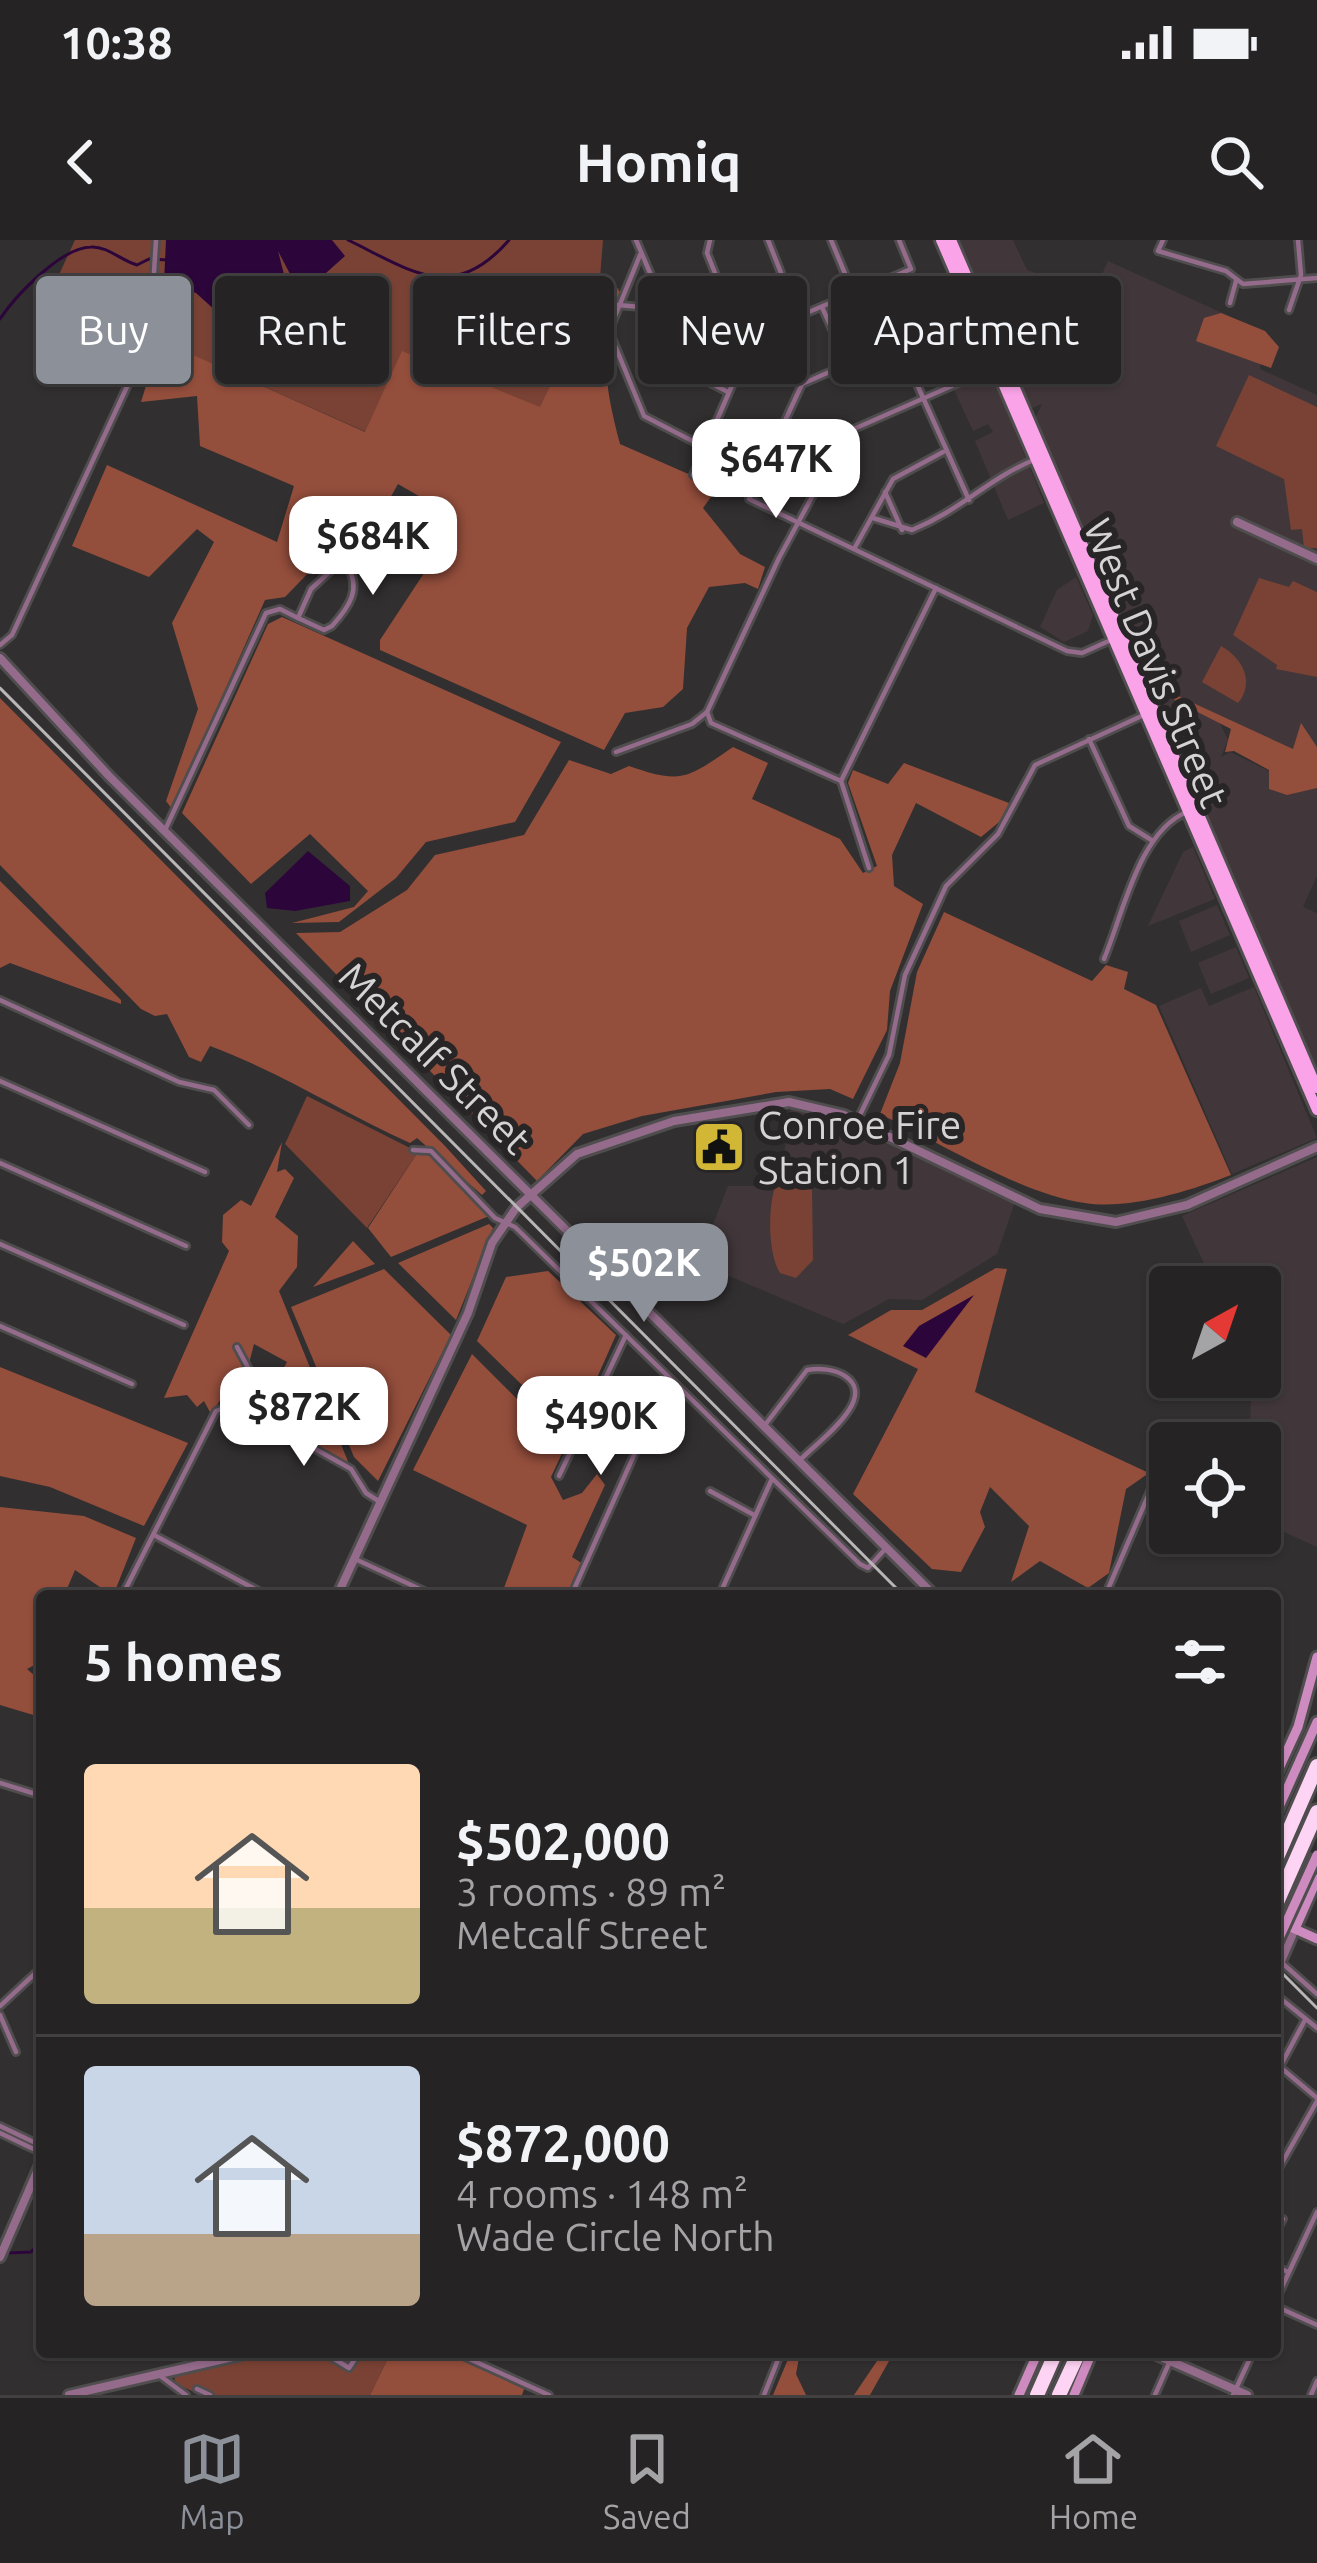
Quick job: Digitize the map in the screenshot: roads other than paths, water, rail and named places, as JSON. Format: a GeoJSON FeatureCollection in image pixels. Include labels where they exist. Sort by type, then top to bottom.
{"type":"FeatureCollection","features":[{"type":"Feature","properties":{"kind":"highway"},"geometry":{"type":"LineString","coordinates":[[1281,1848],[1315,1771]]}},
{"type":"Feature","properties":{"kind":"highway"},"geometry":{"type":"LineString","coordinates":[[1281,1893],[1317,1812]]}},
{"type":"Feature","properties":{"kind":"highway"},"geometry":{"type":"LineString","coordinates":[[1037,2395],[1053,2358]]}},
{"type":"Feature","properties":{"kind":"highway"},"geometry":{"type":"LineString","coordinates":[[1059,2395],[1075,2358]]}},
{"type":"Feature","properties":{"kind":"main road","name":"West Davis Street"},"geometry":{"type":"LineString","coordinates":[[941,240],[957,276]]}},
{"type":"Feature","properties":{"kind":"main road","name":"West Davis Street"},"geometry":{"type":"LineString","coordinates":[[951,240],[966,276]]}},
{"type":"Feature","properties":{"kind":"main road"},"geometry":{"type":"LineString","coordinates":[[949,258],[961,276]]}},
{"type":"Feature","properties":{"kind":"main road","name":"West Davis Street"},"geometry":{"type":"LineString","coordinates":[[1003,384],[1098,580],[1171,773],[1213,848],[1317,1088]]}},
{"type":"Feature","properties":{"kind":"main road","name":"West Davis Street"},"geometry":{"type":"LineString","coordinates":[[1012,384],[1071,542],[1170,748],[1241,936],[1317,1110]]}},
{"type":"Feature","properties":{"kind":"main road"},"geometry":{"type":"LineString","coordinates":[[1012,384],[1015,390]]}},
{"type":"Feature","properties":{"kind":"main road"},"geometry":{"type":"LineString","coordinates":[[1071,542],[1078,544],[1098,580]]}},
{"type":"Feature","properties":{"kind":"main road"},"geometry":{"type":"LineString","coordinates":[[1146,714],[1170,748]]}},
{"type":"Feature","properties":{"kind":"main road"},"geometry":{"type":"LineString","coordinates":[[1241,936],[1248,939],[1270,979]]}},
{"type":"Feature","properties":{"kind":"main road"},"geometry":{"type":"LineString","coordinates":[[1281,1764],[1298,1727],[1317,1657]]}},
{"type":"Feature","properties":{"kind":"main road"},"geometry":{"type":"LineString","coordinates":[[1281,1803],[1317,1722]]}},
{"type":"Feature","properties":{"kind":"main road"},"geometry":{"type":"LineString","coordinates":[[1281,1934],[1317,1855]]}},
{"type":"Feature","properties":{"kind":"main road"},"geometry":{"type":"LineString","coordinates":[[1295,1929],[1317,1879]]}},
{"type":"Feature","properties":{"kind":"main road"},"geometry":{"type":"LineString","coordinates":[[1281,1922],[1317,1939]]}},
{"type":"Feature","properties":{"kind":"main road"},"geometry":{"type":"LineString","coordinates":[[1019,2395],[1035,2358]]}},
{"type":"Feature","properties":{"kind":"main road"},"geometry":{"type":"LineString","coordinates":[[1073,2395],[1089,2358]]}},
{"type":"Feature","properties":{"kind":"street"},"geometry":{"type":"LineString","coordinates":[[0,645],[12,635],[151,337],[156,240]]}},
{"type":"Feature","properties":{"kind":"street"},"geometry":{"type":"LineString","coordinates":[[636,240],[649,276]]}},
{"type":"Feature","properties":{"kind":"street"},"geometry":{"type":"LineString","coordinates":[[710,240],[707,253],[716,276]]}},
{"type":"Feature","properties":{"kind":"street"},"geometry":{"type":"LineString","coordinates":[[767,240],[782,276]]}},
{"type":"Feature","properties":{"kind":"street"},"geometry":{"type":"LineString","coordinates":[[831,240],[846,276]]}},
{"type":"Feature","properties":{"kind":"street"},"geometry":{"type":"LineString","coordinates":[[893,276],[910,269],[898,240]]}},
{"type":"Feature","properties":{"kind":"street"},"geometry":{"type":"LineString","coordinates":[[1163,240],[1158,251],[1248,286],[1317,278]]}},
{"type":"Feature","properties":{"kind":"street"},"geometry":{"type":"LineString","coordinates":[[1289,310],[1300,280],[1298,240]]}},
{"type":"Feature","properties":{"kind":"street"},"geometry":{"type":"LineString","coordinates":[[640,255],[609,331],[644,416],[704,447]]}},
{"type":"Feature","properties":{"kind":"street"},"geometry":{"type":"LineString","coordinates":[[1230,303],[1235,279]]}},
{"type":"Feature","properties":{"kind":"street"},"geometry":{"type":"LineString","coordinates":[[807,312],[831,302]]}},
{"type":"Feature","properties":{"kind":"street"},"geometry":{"type":"LineString","coordinates":[[618,305],[638,307]]}},
{"type":"Feature","properties":{"kind":"street"},"geometry":{"type":"LineString","coordinates":[[822,306],[831,327]]}},
{"type":"Feature","properties":{"kind":"street"},"geometry":{"type":"LineString","coordinates":[[831,372],[798,390],[749,499],[1067,651],[1082,652],[1117,637]]}},
{"type":"Feature","properties":{"kind":"street"},"geometry":{"type":"LineString","coordinates":[[712,384],[728,392]]}},
{"type":"Feature","properties":{"kind":"street"},"geometry":{"type":"LineString","coordinates":[[693,475],[732,384]]}},
{"type":"Feature","properties":{"kind":"street"},"geometry":{"type":"LineString","coordinates":[[916,384],[969,500]]}},
{"type":"Feature","properties":{"kind":"street"},"geometry":{"type":"LineString","coordinates":[[616,752],[692,724],[707,712],[847,432],[954,384]]}},
{"type":"Feature","properties":{"kind":"street"},"geometry":{"type":"LineString","coordinates":[[854,549],[885,492],[906,468],[946,451]]}},
{"type":"Feature","properties":{"kind":"street"},"geometry":{"type":"LineString","coordinates":[[873,518],[902,530],[955,512],[991,478],[1040,458]]}},
{"type":"Feature","properties":{"kind":"street"},"geometry":{"type":"LineString","coordinates":[[885,492],[902,530]]}},
{"type":"Feature","properties":{"kind":"street"},"geometry":{"type":"LineString","coordinates":[[1237,522],[1317,560]]}},
{"type":"Feature","properties":{"kind":"street"},"geometry":{"type":"LineString","coordinates":[[165,830],[266,613],[280,609],[298,618],[324,630],[332,626],[352,597],[355,583],[346,566],[337,565],[315,584],[298,618]]}},
{"type":"Feature","properties":{"kind":"street"},"geometry":{"type":"LineString","coordinates":[[869,868],[841,781],[935,588]]}},
{"type":"Feature","properties":{"kind":"street","name":"Metcalf Street"},"geometry":{"type":"LineString","coordinates":[[0,658],[165,830],[929,1590]]}},
{"type":"Feature","properties":{"kind":"street"},"geometry":{"type":"LineString","coordinates":[[707,712],[712,723],[841,781]]}},
{"type":"Feature","properties":{"kind":"street"},"geometry":{"type":"LineString","coordinates":[[857,1121],[889,1055],[905,975],[934,904],[998,834],[1035,764],[1146,714]]}},
{"type":"Feature","properties":{"kind":"street"},"geometry":{"type":"LineString","coordinates":[[1089,739],[1129,826],[1153,841]]}},
{"type":"Feature","properties":{"kind":"street"},"geometry":{"type":"LineString","coordinates":[[1104,959],[1153,841],[1166,823],[1192,811]]}},
{"type":"Feature","properties":{"kind":"street"},"geometry":{"type":"LineString","coordinates":[[0,1000],[171,1079],[214,1090],[249,1125]]}},
{"type":"Feature","properties":{"kind":"street"},"geometry":{"type":"LineString","coordinates":[[0,1081],[205,1172]]}},
{"type":"Feature","properties":{"kind":"street"},"geometry":{"type":"LineString","coordinates":[[340,1590],[504,1222],[577,1154],[674,1120],[771,1102],[809,1105],[857,1121],[1040,1209],[1104,1222],[1170,1210],[1317,1147]]}},
{"type":"Feature","properties":{"kind":"street"},"geometry":{"type":"LineString","coordinates":[[413,1150],[431,1151],[504,1222],[515,1227],[860,1564],[868,1568],[886,1547]]}},
{"type":"Feature","properties":{"kind":"street"},"geometry":{"type":"LineString","coordinates":[[0,1163],[186,1246]]}},
{"type":"Feature","properties":{"kind":"street"},"geometry":{"type":"LineString","coordinates":[[0,1244],[184,1325]]}},
{"type":"Feature","properties":{"kind":"street"},"geometry":{"type":"LineString","coordinates":[[0,1326],[132,1384]]}},
{"type":"Feature","properties":{"kind":"street"},"geometry":{"type":"LineString","coordinates":[[560,1476],[626,1335]]}},
{"type":"Feature","properties":{"kind":"street"},"geometry":{"type":"LineString","coordinates":[[125,1590],[216,1411],[235,1404],[251,1373],[237,1347]]}},
{"type":"Feature","properties":{"kind":"street"},"geometry":{"type":"LineString","coordinates":[[764,1426],[807,1370],[829,1365],[847,1374],[854,1390],[851,1408],[800,1461]]}},
{"type":"Feature","properties":{"kind":"street"},"geometry":{"type":"LineString","coordinates":[[574,1590],[668,1379]]}},
{"type":"Feature","properties":{"kind":"street"},"geometry":{"type":"LineString","coordinates":[[235,1404],[351,1469],[365,1493],[380,1502]]}},
{"type":"Feature","properties":{"kind":"street"},"geometry":{"type":"LineString","coordinates":[[722,1590],[771,1480]]}},
{"type":"Feature","properties":{"kind":"street"},"geometry":{"type":"LineString","coordinates":[[710,1491],[754,1515]]}},
{"type":"Feature","properties":{"kind":"street"},"geometry":{"type":"LineString","coordinates":[[1108,1590],[1149,1494]]}},
{"type":"Feature","properties":{"kind":"street"},"geometry":{"type":"LineString","coordinates":[[154,1535],[257,1590]]}},
{"type":"Feature","properties":{"kind":"street"},"geometry":{"type":"LineString","coordinates":[[355,1559],[422,1590]]}},
{"type":"Feature","properties":{"kind":"street"},"geometry":{"type":"LineString","coordinates":[[0,1784],[36,1794]]}},
{"type":"Feature","properties":{"kind":"street"},"geometry":{"type":"LineString","coordinates":[[1295,1929],[1281,1962],[1317,1994]]}},
{"type":"Feature","properties":{"kind":"street"},"geometry":{"type":"LineString","coordinates":[[0,2006],[36,1973]]}},
{"type":"Feature","properties":{"kind":"street"},"geometry":{"type":"LineString","coordinates":[[1281,1999],[1317,2028]]}},
{"type":"Feature","properties":{"kind":"street"},"geometry":{"type":"LineString","coordinates":[[0,2015],[16,2052]]}},
{"type":"Feature","properties":{"kind":"street"},"geometry":{"type":"LineString","coordinates":[[1281,2065],[1305,2020]]}},
{"type":"Feature","properties":{"kind":"street"},"geometry":{"type":"LineString","coordinates":[[1281,2068],[1317,2099],[1281,2164]]}},
{"type":"Feature","properties":{"kind":"street"},"geometry":{"type":"LineString","coordinates":[[0,2130],[36,2150]]}},
{"type":"Feature","properties":{"kind":"street"},"geometry":{"type":"LineString","coordinates":[[0,2257],[36,2168]]}},
{"type":"Feature","properties":{"kind":"street"},"geometry":{"type":"LineString","coordinates":[[1281,2289],[1317,2212]]}},
{"type":"Feature","properties":{"kind":"street"},"geometry":{"type":"LineString","coordinates":[[1281,2269],[1288,2272]]}},
{"type":"Feature","properties":{"kind":"street"},"geometry":{"type":"LineString","coordinates":[[1281,2307],[1317,2325]]}},
{"type":"Feature","properties":{"kind":"street"},"geometry":{"type":"LineString","coordinates":[[69,2395],[229,2358]]}},
{"type":"Feature","properties":{"kind":"street"},"geometry":{"type":"LineString","coordinates":[[333,2358],[349,2368],[353,2358]]}},
{"type":"Feature","properties":{"kind":"street"},"geometry":{"type":"LineString","coordinates":[[467,2358],[549,2395]]}},
{"type":"Feature","properties":{"kind":"street"},"geometry":{"type":"LineString","coordinates":[[764,2395],[779,2358]]}},
{"type":"Feature","properties":{"kind":"street"},"geometry":{"type":"LineString","coordinates":[[1155,2395],[1171,2358]]}},
{"type":"Feature","properties":{"kind":"street"},"geometry":{"type":"LineString","coordinates":[[1175,2358],[1247,2395]]}},
{"type":"Feature","properties":{"kind":"street"},"geometry":{"type":"LineString","coordinates":[[1234,2392],[1249,2358]]}},
{"type":"Feature","properties":{"kind":"street"},"geometry":{"type":"LineString","coordinates":[[159,2375],[186,2395]]}},
{"type":"Feature","properties":{"kind":"street"},"geometry":{"type":"LineString","coordinates":[[1311,2395],[1317,2381]]}},
{"type":"Feature","properties":{"kind":"street"},"geometry":{"type":"LineString","coordinates":[[197,2389],[210,2395]]}},
{"type":"Feature","properties":{"kind":"waterway"},"geometry":{"type":"LineString","coordinates":[[348,240],[431,276],[469,272],[509,240]]}},
{"type":"Feature","properties":{"kind":"waterway"},"geometry":{"type":"LineString","coordinates":[[0,319],[41,274],[79,249],[103,249],[137,265],[149,259],[168,260]]}},
{"type":"Feature","properties":{"kind":"waterway"},"geometry":{"type":"LineString","coordinates":[[7,2253],[31,2252],[36,2247]]}},
{"type":"Feature","properties":{"kind":"railway"},"geometry":{"type":"LineString","coordinates":[[0,688],[898,1590]]}},
{"type":"Feature","properties":{"kind":"railway"},"geometry":{"type":"LineString","coordinates":[[1281,1972],[1317,2008]]}},
{"type":"Feature","properties":{"kind":"place","name":"Conroe Fire Station 1"},"geometry":{"type":"Point","coordinates":[719,1147]}}]}
